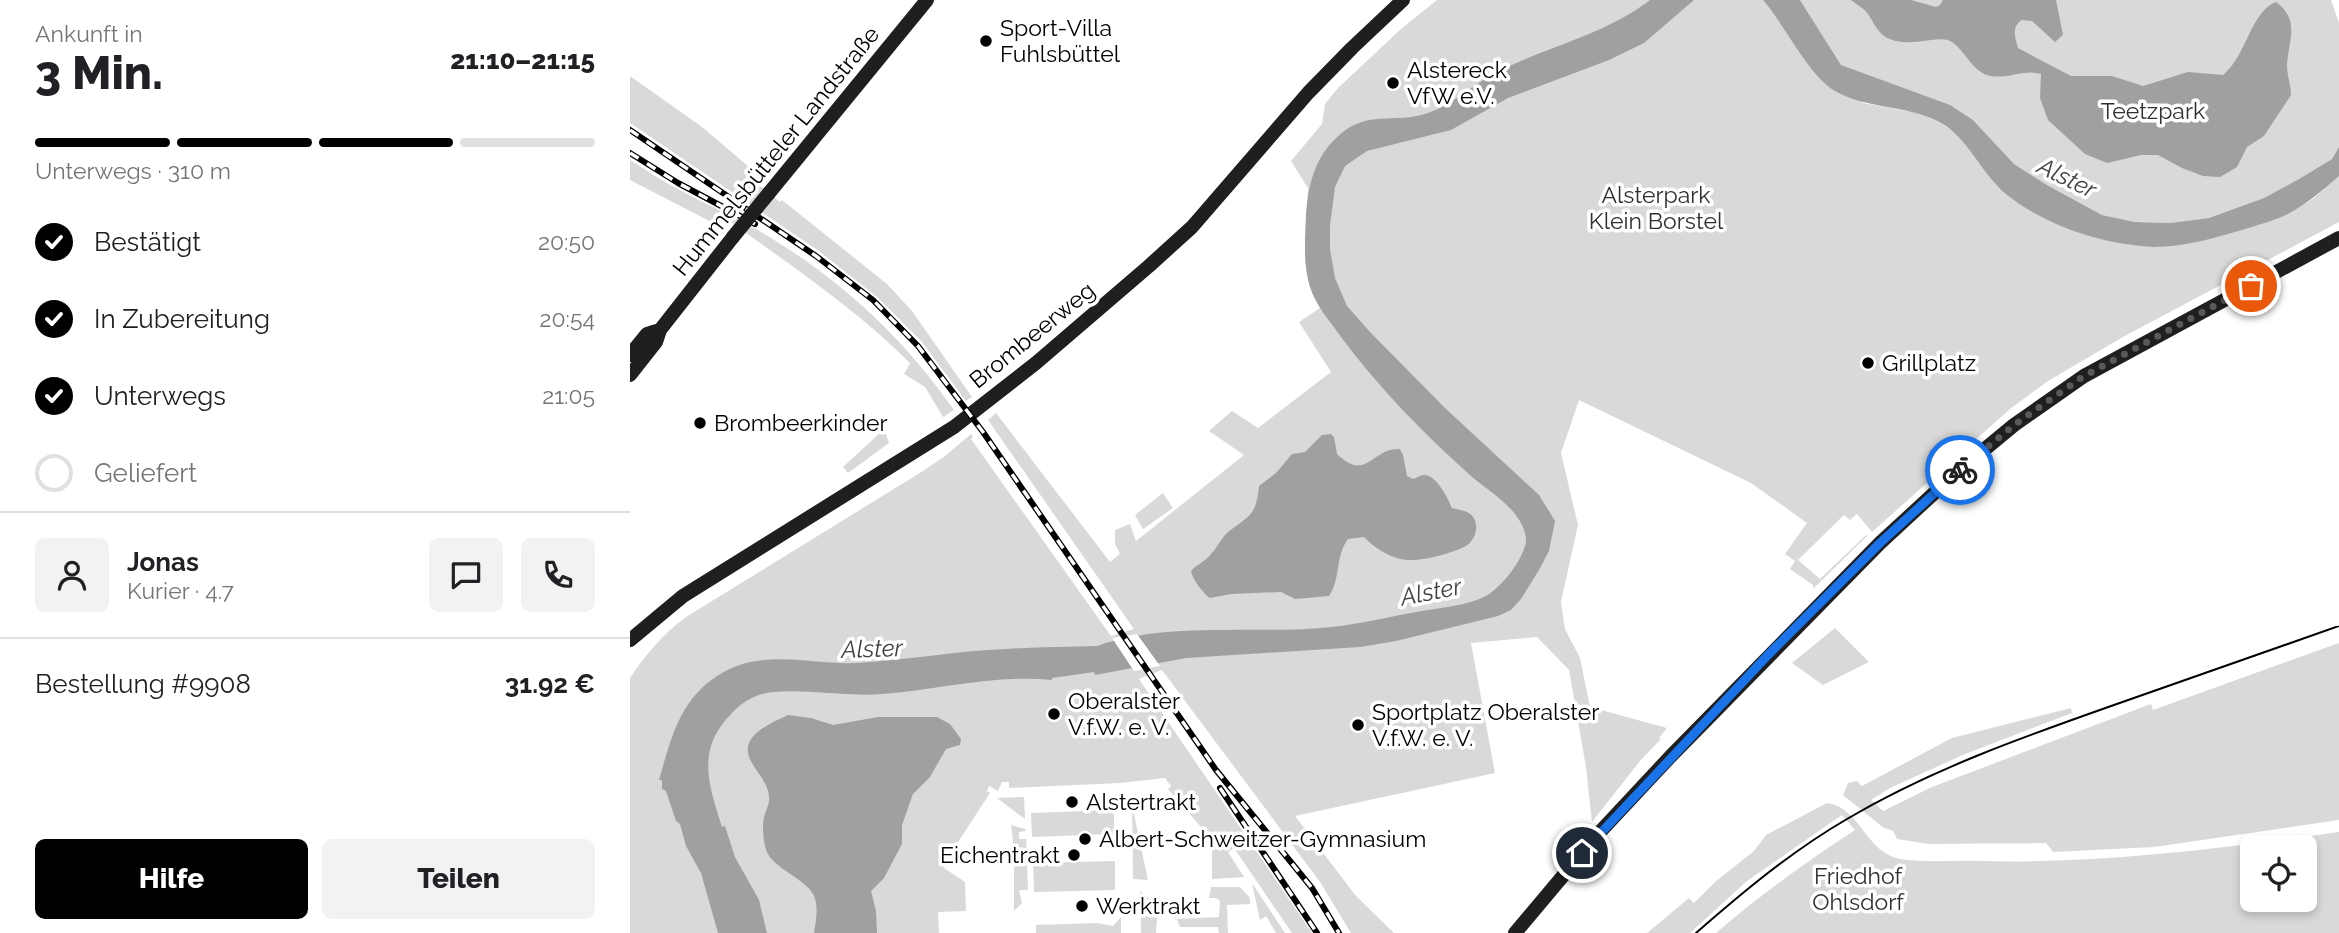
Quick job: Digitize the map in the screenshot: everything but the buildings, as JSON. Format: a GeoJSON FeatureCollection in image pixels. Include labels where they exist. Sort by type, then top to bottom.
{"type":"FeatureCollection","features":[{"type":"Feature","properties":{"kind":"main road","name":"Hummelsbütteler Landstraße"},"geometry":{"type":"LineString","coordinates":[[630,375],[656,342],[660,330],[733,237],[927,0]]}},
{"type":"Feature","properties":{"kind":"main road","name":"Brombeerweg"},"geometry":{"type":"LineString","coordinates":[[630,655],[632,639],[683,596],[954,427],[1036,363],[1192,227],[1308,93],[1404,0]]}},
{"type":"Feature","properties":{"kind":"main road"},"geometry":{"type":"LineString","coordinates":[[1515,933],[1599,833],[1724,701],[1880,543],[1965,465],[2014,425],[2084,376],[2339,238]]}},
{"type":"Feature","properties":{"kind":"main road","name":"Hummelsbütteler Landstraße"},"geometry":{"type":"LineString","coordinates":[[630,355],[647,334],[660,330]]}},
{"type":"Feature","properties":{"kind":"green space","name":"Alsterpark Klein Borstel"},"geometry":{"type":"Polygon","coordinates":[[[1437,0],[1763,0],[1863,103],[1923,114],[1944,125],[1961,138],[1971,152],[2058,224],[2125,244],[2156,247],[2188,243],[2225,235],[2286,215],[2313,199],[2339,176],[2339,222],[2123,337],[2048,381],[2010,409],[1872,532],[1857,514],[1850,520],[1844,515],[1798,560],[1820,579],[1867,536],[1813,589],[1813,585],[1790,569],[1795,561],[1785,554],[1807,523],[1751,483],[1579,400],[1561,453],[1578,525],[1561,602],[1565,629],[1580,658],[1590,707],[1667,728],[1659,738],[1661,739],[1592,822],[1586,767],[1569,670],[1537,637],[1471,643],[1495,773],[1295,816],[1356,896],[1394,933],[1351,933],[1320,882],[1162,670],[1139,679],[1312,933],[1292,933],[1234,848],[1228,852],[1244,877],[1212,879],[1212,847],[1208,835],[1168,789],[1171,786],[1165,778],[1120,783],[1009,788],[1009,782],[1002,782],[998,791],[989,786],[987,791],[990,793],[945,862],[944,868],[965,882],[966,911],[938,912],[939,933],[630,933],[630,678],[655,645],[686,617],[923,471],[971,434],[971,439],[1111,636],[1134,629],[988,420],[996,413],[1110,562],[1120,554],[1115,544],[1115,530],[1130,524],[1136,541],[1244,455],[1209,431],[1232,411],[1258,428],[1331,372],[1299,322],[1320,308],[1310,287],[1305,261],[1308,188],[1291,161],[1322,124],[1325,104],[1338,88],[1401,29],[1437,0]]]}},
{"type":"Feature","properties":{"kind":"green space","name":"Teetzpark"},"geometry":{"type":"Polygon","coordinates":[[[1800,0],[2331,0],[2339,23],[2339,147],[2332,159],[2299,179],[2264,198],[2209,218],[2170,223],[2135,222],[2102,215],[2014,164],[1973,120],[1841,65],[1800,0]]]}},
{"type":"Feature","properties":{"kind":"green space"},"geometry":{"type":"Polygon","coordinates":[[[630,76],[702,127],[762,178],[758,184],[887,284],[912,311],[972,397],[966,401],[922,342],[877,297],[819,251],[630,123],[630,76]]]}},
{"type":"Feature","properties":{"kind":"green space"},"geometry":{"type":"Polygon","coordinates":[[[630,160],[670,185],[760,231],[824,274],[872,314],[914,359],[954,410],[943,417],[925,387],[904,374],[910,363],[845,305],[728,220],[721,227],[630,180],[630,160]]]}},
{"type":"Feature","properties":{"kind":"green space"},"geometry":{"type":"Polygon","coordinates":[[[882,431],[889,443],[848,473],[843,467],[882,431]]]}},
{"type":"Feature","properties":{"kind":"green space"},"geometry":{"type":"Polygon","coordinates":[[[1163,493],[1173,508],[1143,529],[1135,515],[1163,493]]]}},
{"type":"Feature","properties":{"kind":"green space"},"geometry":{"type":"Polygon","coordinates":[[[1835,628],[1869,662],[1823,685],[1792,663],[1835,628]]]}},
{"type":"Feature","properties":{"kind":"green space"},"geometry":{"type":"Polygon","coordinates":[[[2339,643],[2339,820],[2154,847],[2053,852],[2046,843],[1929,844],[1897,839],[1893,831],[1884,828],[1843,795],[1848,783],[1857,781],[1862,786],[1952,738],[2071,708],[2072,713],[1965,754],[1890,788],[1871,800],[1883,811],[1932,787],[2151,704],[2153,710],[2339,643]]]}},
{"type":"Feature","properties":{"kind":"green space"},"geometry":{"type":"Polygon","coordinates":[[[1024,797],[1025,819],[997,798],[1024,797]]]}},
{"type":"Feature","properties":{"kind":"green space","name":"Friedhof Ohlsdorf"},"geometry":{"type":"Polygon","coordinates":[[[1827,803],[1848,813],[1870,840],[1888,855],[1919,861],[2115,858],[2240,845],[2240,912],[2317,912],[2315,835],[2339,832],[2339,933],[1716,933],[1784,879],[1855,830],[1842,815],[1747,881],[1690,933],[1647,933],[1689,898],[1694,903],[1715,882],[1754,851],[1766,835],[1827,803]]]}},
{"type":"Feature","properties":{"kind":"green space"},"geometry":{"type":"Polygon","coordinates":[[[1132,805],[1148,880],[1133,879],[1132,805]]]}},
{"type":"Feature","properties":{"kind":"green space"},"geometry":{"type":"Polygon","coordinates":[[[1114,810],[1114,834],[1032,837],[1031,813],[1114,810]]]}},
{"type":"Feature","properties":{"kind":"green space"},"geometry":{"type":"Polygon","coordinates":[[[1011,825],[1025,829],[1026,831],[1019,832],[1019,839],[1026,839],[1027,850],[1024,850],[1024,855],[1027,857],[1023,857],[1024,864],[1027,865],[1028,890],[1019,890],[1022,903],[1014,911],[1014,850],[1011,825]]]}},
{"type":"Feature","properties":{"kind":"green space"},"geometry":{"type":"Polygon","coordinates":[[[1115,861],[1115,890],[1034,892],[1033,863],[1115,861]]]}},
{"type":"Feature","properties":{"kind":"green space"},"geometry":{"type":"Polygon","coordinates":[[[1252,883],[1285,933],[1276,933],[1266,916],[1260,920],[1252,883]]]}},
{"type":"Feature","properties":{"kind":"green space"},"geometry":{"type":"Polygon","coordinates":[[[1211,887],[1240,887],[1250,898],[1250,904],[1227,905],[1228,933],[1219,933],[1218,927],[1180,927],[1177,919],[1219,917],[1220,901],[1209,898],[1211,887]]]}},
{"type":"Feature","properties":{"kind":"green space"},"geometry":{"type":"Polygon","coordinates":[[[1140,891],[1158,905],[1156,933],[1141,933],[1140,891]]]}},
{"type":"Feature","properties":{"kind":"green space"},"geometry":{"type":"Polygon","coordinates":[[[1121,917],[1121,933],[1036,933],[1036,925],[1097,923],[1113,926],[1121,917]]]}},
{"type":"Feature","properties":{"kind":"shaded area"},"geometry":{"type":"Polygon","coordinates":[[[1650,0],[1694,0],[1644,43],[1609,60],[1508,98],[1451,130],[1367,151],[1345,166],[1335,187],[1330,249],[1335,278],[1347,306],[1445,408],[1539,495],[1555,521],[1549,551],[1521,599],[1511,610],[1498,616],[1396,641],[1360,647],[1186,658],[1095,675],[1094,672],[1052,680],[1010,679],[882,694],[788,691],[757,696],[736,709],[721,726],[713,740],[708,767],[722,827],[725,826],[735,857],[759,900],[767,933],[718,933],[701,873],[686,846],[666,791],[662,789],[662,780],[659,780],[678,722],[685,709],[704,686],[734,667],[768,660],[857,663],[987,650],[1097,646],[1124,638],[1182,631],[1332,627],[1461,604],[1486,596],[1499,586],[1512,571],[1525,545],[1526,538],[1519,519],[1453,460],[1386,392],[1320,307],[1310,287],[1305,261],[1308,194],[1322,155],[1347,129],[1370,120],[1415,116],[1436,110],[1490,76],[1592,33],[1650,0]]]}},
{"type":"Feature","properties":{"kind":"shaded area"},"geometry":{"type":"Polygon","coordinates":[[[1763,0],[1800,0],[1841,65],[1950,105],[1973,120],[2014,164],[2102,215],[2135,222],[2170,223],[2209,218],[2264,198],[2299,179],[2332,159],[2339,147],[2339,176],[2288,214],[2210,239],[2154,247],[2095,238],[2039,216],[2006,194],[1963,141],[1946,126],[1920,114],[1862,102],[1825,84],[1806,62],[1763,0]]]}},
{"type":"Feature","properties":{"kind":"shaded area"},"geometry":{"type":"Polygon","coordinates":[[[1851,0],[1911,0],[1936,7],[1943,0],[2056,0],[2063,35],[2055,42],[2032,21],[2022,20],[2015,29],[2018,48],[2071,76],[2112,76],[2143,86],[2188,72],[2223,75],[2231,67],[2260,15],[2276,2],[2284,9],[2291,24],[2287,66],[2291,95],[2264,136],[2247,147],[2237,167],[2220,177],[2203,176],[2158,155],[2141,155],[2107,163],[2085,154],[2048,120],[2040,98],[2041,74],[2028,72],[2001,77],[1987,75],[1977,69],[1952,42],[1939,39],[1912,42],[1893,40],[1881,34],[1866,12],[1851,0]]]}},
{"type":"Feature","properties":{"kind":"shaded area"},"geometry":{"type":"Polygon","coordinates":[[[1331,434],[1337,454],[1356,465],[1363,465],[1390,450],[1400,449],[1407,476],[1413,479],[1429,476],[1441,488],[1452,508],[1472,515],[1476,530],[1472,540],[1464,547],[1450,552],[1408,560],[1386,554],[1364,537],[1348,539],[1341,553],[1329,596],[1295,599],[1281,592],[1231,594],[1210,598],[1191,571],[1209,557],[1228,532],[1251,514],[1259,486],[1276,473],[1292,454],[1305,452],[1322,435],[1331,434]]]}},
{"type":"Feature","properties":{"kind":"shaded area"},"geometry":{"type":"Polygon","coordinates":[[[788,715],[833,725],[878,717],[937,717],[950,724],[961,739],[960,745],[946,749],[930,777],[913,794],[902,825],[902,844],[884,878],[871,891],[876,911],[877,933],[814,933],[817,909],[813,894],[775,862],[766,850],[763,825],[769,802],[768,791],[748,754],[748,746],[751,739],[764,727],[788,715]]]}},
{"type":"Feature","properties":{"kind":"pier"},"geometry":{"type":"Polygon","coordinates":[[[1137,634],[1160,666],[1134,671],[1112,638],[1137,634]]]}},
{"type":"Feature","properties":{"kind":"tram line"},"geometry":{"type":"LineString","coordinates":[[1696,933],[1750,887],[1807,844],[1879,801],[1945,769],[2046,729],[2339,626]]}},
{"type":"Feature","properties":{"kind":"railway"},"geometry":{"type":"LineString","coordinates":[[630,130],[816,256],[873,300],[918,346],[983,432],[1216,770],[1312,888],[1339,933]]}},
{"type":"Feature","properties":{"kind":"railway"},"geometry":{"type":"LineString","coordinates":[[630,153],[678,183],[755,224]]}},
{"type":"Feature","properties":{"kind":"railway"},"geometry":{"type":"LineString","coordinates":[[1220,788],[1317,933]]}},
{"type":"Feature","properties":{"kind":"way so far"},"geometry":{"type":"LineString","coordinates":[[1960,470],[2014,425],[2084,376],[2251,286]]}},
{"type":"Feature","properties":{"kind":"place","name":"Sport-Villa Fuhlsbüttel"},"geometry":{"type":"Point","coordinates":[986,41]}},
{"type":"Feature","properties":{"kind":"place","name":"Alstereck VfW e.V."},"geometry":{"type":"Point","coordinates":[1393,83]}},
{"type":"Feature","properties":{"kind":"place","name":"Grillplatz"},"geometry":{"type":"Point","coordinates":[1868,363]}},
{"type":"Feature","properties":{"kind":"place","name":"Brombeerkinder"},"geometry":{"type":"Point","coordinates":[700,423]}},
{"type":"Feature","properties":{"kind":"place","name":"Oberalster V.f.W. e. V."},"geometry":{"type":"Point","coordinates":[1054,714]}},
{"type":"Feature","properties":{"kind":"place","name":"Sportplatz Oberalster V.f.W. e. V."},"geometry":{"type":"Point","coordinates":[1358,725]}},
{"type":"Feature","properties":{"kind":"place","name":"Alstertrakt"},"geometry":{"type":"Point","coordinates":[1072,802]}},
{"type":"Feature","properties":{"kind":"place","name":"Albert-Schweitzer-Gymnasium"},"geometry":{"type":"Point","coordinates":[1085,839]}},
{"type":"Feature","properties":{"kind":"place","name":"Eichentrakt"},"geometry":{"type":"Point","coordinates":[1074,855]}},
{"type":"Feature","properties":{"kind":"place","name":"Werktrakt"},"geometry":{"type":"Point","coordinates":[1082,906]}},
{"type":"Feature","properties":{"kind":"route"},"geometry":{"type":"LineString","coordinates":[[1582,853],[1768,655],[1880,543],[1960,470]]}},
{"type":"Feature","properties":{"kind":"water label","name":"Alster"},"geometry":{"type":"Point","coordinates":[2067,178]}},
{"type":"Feature","properties":{"kind":"water label","name":"Alster"},"geometry":{"type":"Point","coordinates":[1431,592]}},
{"type":"Feature","properties":{"kind":"water label","name":"Alster"},"geometry":{"type":"Point","coordinates":[872,649]}}]}
